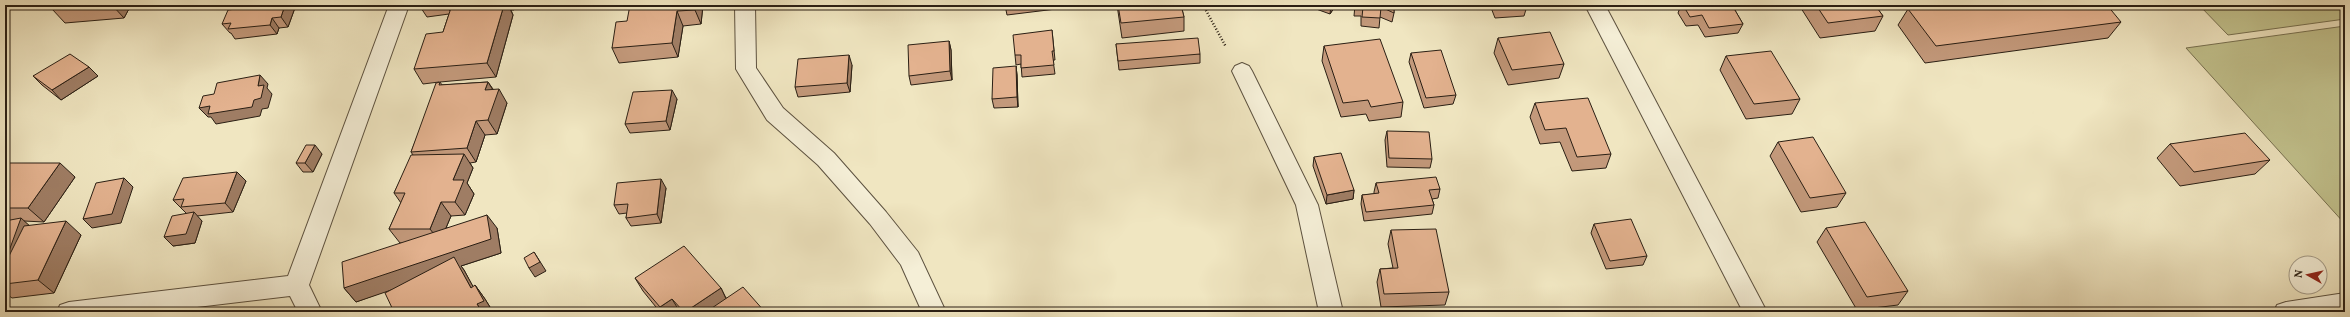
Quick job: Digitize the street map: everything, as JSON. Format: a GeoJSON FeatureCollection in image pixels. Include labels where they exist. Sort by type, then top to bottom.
{"type":"FeatureCollection","features":[{"type":"Feature","properties":{"kind":"street"},"geometry":{"type":"LineString","coordinates":[[310,312],[297,285],[399,5]]}},
{"type":"Feature","properties":{"kind":"street"},"geometry":{"type":"LineString","coordinates":[[745,5],[746,69],[775,114],[826,159],[878,218],[910,259],[934,312]]}},
{"type":"Feature","properties":{"kind":"street"},"geometry":{"type":"LineString","coordinates":[[1595,5],[1755,312]]}},
{"type":"Feature","properties":{"kind":"street"},"geometry":{"type":"LineString","coordinates":[[1242,71],[1307,204],[1331,312]]}},
{"type":"Feature","properties":{"kind":"street"},"geometry":{"type":"LineString","coordinates":[[70,312],[297,285]]}},
{"type":"Feature","properties":{"kind":"street"},"geometry":{"type":"LineString","coordinates":[[2286,312],[2345,303]]}},
{"type":"Feature","properties":{"kind":"path"},"geometry":{"type":"LineString","coordinates":[[1203,5],[1216,34],[1242,71]]}},
{"type":"Feature","properties":{"kind":"green space"},"geometry":{"type":"Polygon","coordinates":[[[2199,5],[2345,5],[2345,19],[2228,35],[2199,5]]]}},
{"type":"Feature","properties":{"kind":"green space"},"geometry":{"type":"Polygon","coordinates":[[[2345,26],[2345,224],[2186,48],[2345,26]]]}},
{"type":"Feature","properties":{"kind":"building"},"geometry":{"type":"Polygon","coordinates":[[[54,5],[96,5],[52,9],[54,5]]]}},
{"type":"Feature","properties":{"kind":"building"},"geometry":{"type":"Polygon","coordinates":[[[238,5],[285,5],[281,17],[272,18],[270,25],[228,29],[231,23],[222,24],[228,10],[236,9],[238,5]]]}},
{"type":"Feature","properties":{"kind":"building"},"geometry":{"type":"Polygon","coordinates":[[[422,5],[443,5],[421,8],[422,5]]]}},
{"type":"Feature","properties":{"kind":"building"},"geometry":{"type":"Polygon","coordinates":[[[452,5],[504,5],[487,63],[414,69],[426,34],[443,32],[452,5]]]}},
{"type":"Feature","properties":{"kind":"building"},"geometry":{"type":"Polygon","coordinates":[[[630,5],[696,5],[695,10],[677,11],[672,43],[612,48],[616,22],[627,21],[630,5]]]}},
{"type":"Feature","properties":{"kind":"building"},"geometry":{"type":"Polygon","coordinates":[[[1118,5],[1181,5],[1184,17],[1121,23],[1118,5]]]}},
{"type":"Feature","properties":{"kind":"building"},"geometry":{"type":"Polygon","coordinates":[[[1356,5],[1394,5],[1394,13],[1381,7],[1380,18],[1362,17],[1363,7],[1356,5]]]}},
{"type":"Feature","properties":{"kind":"building"},"geometry":{"type":"Polygon","coordinates":[[[1496,5],[1526,5],[1527,6],[1498,8],[1496,5]]]}},
{"type":"Feature","properties":{"kind":"building"},"geometry":{"type":"Polygon","coordinates":[[[1683,5],[1732,5],[1743,24],[1709,28],[1702,15],[1690,17],[1683,5]]]}},
{"type":"Feature","properties":{"kind":"building"},"geometry":{"type":"Polygon","coordinates":[[[1816,5],[1875,5],[1883,16],[1828,23],[1816,5]]]}},
{"type":"Feature","properties":{"kind":"building"},"geometry":{"type":"Polygon","coordinates":[[[1939,5],[2107,5],[2121,22],[1936,46],[1908,9],[1939,5]]]}},
{"type":"Feature","properties":{"kind":"building"},"geometry":{"type":"Polygon","coordinates":[[[1052,30],[1054,65],[1021,68],[1021,55],[1015,55],[1013,35],[1052,30]]]}},
{"type":"Feature","properties":{"kind":"building"},"geometry":{"type":"Polygon","coordinates":[[[1550,32],[1564,64],[1512,70],[1498,38],[1550,32]]]}},
{"type":"Feature","properties":{"kind":"building"},"geometry":{"type":"Polygon","coordinates":[[[1198,38],[1200,54],[1118,61],[1116,44],[1198,38]]]}},
{"type":"Feature","properties":{"kind":"building"},"geometry":{"type":"Polygon","coordinates":[[[1380,39],[1403,102],[1371,107],[1368,100],[1343,103],[1324,46],[1380,39]]]}},
{"type":"Feature","properties":{"kind":"building"},"geometry":{"type":"Polygon","coordinates":[[[949,41],[950,71],[909,76],[908,45],[949,41]]]}},
{"type":"Feature","properties":{"kind":"building"},"geometry":{"type":"Polygon","coordinates":[[[1441,50],[1456,95],[1426,98],[1411,53],[1441,50]]]}},
{"type":"Feature","properties":{"kind":"building"},"geometry":{"type":"Polygon","coordinates":[[[1771,51],[1800,99],[1754,104],[1726,56],[1771,51]]]}},
{"type":"Feature","properties":{"kind":"building"},"geometry":{"type":"Polygon","coordinates":[[[70,54],[89,67],[52,90],[33,76],[70,54]]]}},
{"type":"Feature","properties":{"kind":"building"},"geometry":{"type":"Polygon","coordinates":[[[849,55],[847,83],[795,87],[798,59],[849,55]]]}},
{"type":"Feature","properties":{"kind":"building"},"geometry":{"type":"Polygon","coordinates":[[[1016,66],[1017,97],[992,99],[993,68],[1016,66]]]}},
{"type":"Feature","properties":{"kind":"building"},"geometry":{"type":"Polygon","coordinates":[[[260,75],[258,86],[264,85],[261,98],[254,100],[252,107],[208,114],[210,106],[199,108],[203,96],[214,94],[217,83],[260,75]]]}},
{"type":"Feature","properties":{"kind":"building"},"geometry":{"type":"Polygon","coordinates":[[[440,82],[439,85],[488,82],[485,90],[499,89],[488,120],[476,121],[467,148],[411,152],[436,83],[440,82]]]}},
{"type":"Feature","properties":{"kind":"building"},"geometry":{"type":"Polygon","coordinates":[[[672,90],[666,121],[625,124],[633,92],[672,90]]]}},
{"type":"Feature","properties":{"kind":"building"},"geometry":{"type":"Polygon","coordinates":[[[1588,98],[1611,154],[1577,157],[1566,128],[1545,130],[1535,103],[1588,98]]]}},
{"type":"Feature","properties":{"kind":"building"},"geometry":{"type":"Polygon","coordinates":[[[1387,131],[1429,132],[1432,159],[1389,158],[1387,131]]]}},
{"type":"Feature","properties":{"kind":"building"},"geometry":{"type":"Polygon","coordinates":[[[2245,133],[2270,160],[2194,172],[2170,144],[2245,133]]]}},
{"type":"Feature","properties":{"kind":"building"},"geometry":{"type":"Polygon","coordinates":[[[1813,137],[1846,193],[1810,198],[1778,142],[1813,137]]]}},
{"type":"Feature","properties":{"kind":"building"},"geometry":{"type":"Polygon","coordinates":[[[306,145],[315,145],[305,163],[296,163],[306,145]]]}},
{"type":"Feature","properties":{"kind":"building"},"geometry":{"type":"Polygon","coordinates":[[[1341,153],[1354,190],[1327,195],[1314,157],[1341,153]]]}},
{"type":"Feature","properties":{"kind":"building"},"geometry":{"type":"Polygon","coordinates":[[[464,154],[453,180],[464,180],[455,202],[441,202],[430,229],[389,229],[405,193],[394,193],[411,155],[464,154]]]}},
{"type":"Feature","properties":{"kind":"building"},"geometry":{"type":"Polygon","coordinates":[[[5,163],[60,163],[28,208],[5,208],[5,163]]]}},
{"type":"Feature","properties":{"kind":"building"},"geometry":{"type":"Polygon","coordinates":[[[237,172],[225,203],[181,207],[184,199],[173,200],[183,178],[237,172]]]}},
{"type":"Feature","properties":{"kind":"building"},"geometry":{"type":"Polygon","coordinates":[[[1436,177],[1440,189],[1429,190],[1434,205],[1366,212],[1362,195],[1379,193],[1376,183],[1436,177]]]}},
{"type":"Feature","properties":{"kind":"building"},"geometry":{"type":"Polygon","coordinates":[[[124,178],[112,214],[83,219],[96,183],[124,178]]]}},
{"type":"Feature","properties":{"kind":"building"},"geometry":{"type":"Polygon","coordinates":[[[661,179],[657,214],[626,218],[628,204],[614,205],[617,183],[661,179]]]}},
{"type":"Feature","properties":{"kind":"building"},"geometry":{"type":"Polygon","coordinates":[[[194,212],[186,234],[164,237],[172,216],[194,212]]]}},
{"type":"Feature","properties":{"kind":"building"},"geometry":{"type":"Polygon","coordinates":[[[487,215],[491,239],[344,288],[342,262],[487,215]]]}},
{"type":"Feature","properties":{"kind":"building"},"geometry":{"type":"Polygon","coordinates":[[[21,218],[9,251],[5,252],[5,221],[21,218]]]}},
{"type":"Feature","properties":{"kind":"building"},"geometry":{"type":"Polygon","coordinates":[[[1631,219],[1647,256],[1610,261],[1594,224],[1631,219]]]}},
{"type":"Feature","properties":{"kind":"building"},"geometry":{"type":"Polygon","coordinates":[[[66,221],[38,280],[5,284],[5,264],[24,226],[66,221]]]}},
{"type":"Feature","properties":{"kind":"building"},"geometry":{"type":"Polygon","coordinates":[[[1865,222],[1908,291],[1867,297],[1826,228],[1865,222]]]}},
{"type":"Feature","properties":{"kind":"building"},"geometry":{"type":"Polygon","coordinates":[[[1436,229],[1449,292],[1384,294],[1380,269],[1398,268],[1391,230],[1436,229]]]}},
{"type":"Feature","properties":{"kind":"building"},"geometry":{"type":"Polygon","coordinates":[[[684,246],[721,288],[685,312],[672,299],[660,307],[635,278],[684,246]]]}},
{"type":"Feature","properties":{"kind":"building"},"geometry":{"type":"Polygon","coordinates":[[[534,252],[540,262],[529,268],[524,258],[534,252]]]}},
{"type":"Feature","properties":{"kind":"building"},"geometry":{"type":"Polygon","coordinates":[[[454,257],[471,288],[475,285],[484,301],[477,304],[482,312],[394,312],[385,293],[454,257]]]}},
{"type":"Feature","properties":{"kind":"building"},"geometry":{"type":"Polygon","coordinates":[[[743,287],[765,312],[706,312],[743,287]]]}}]}
